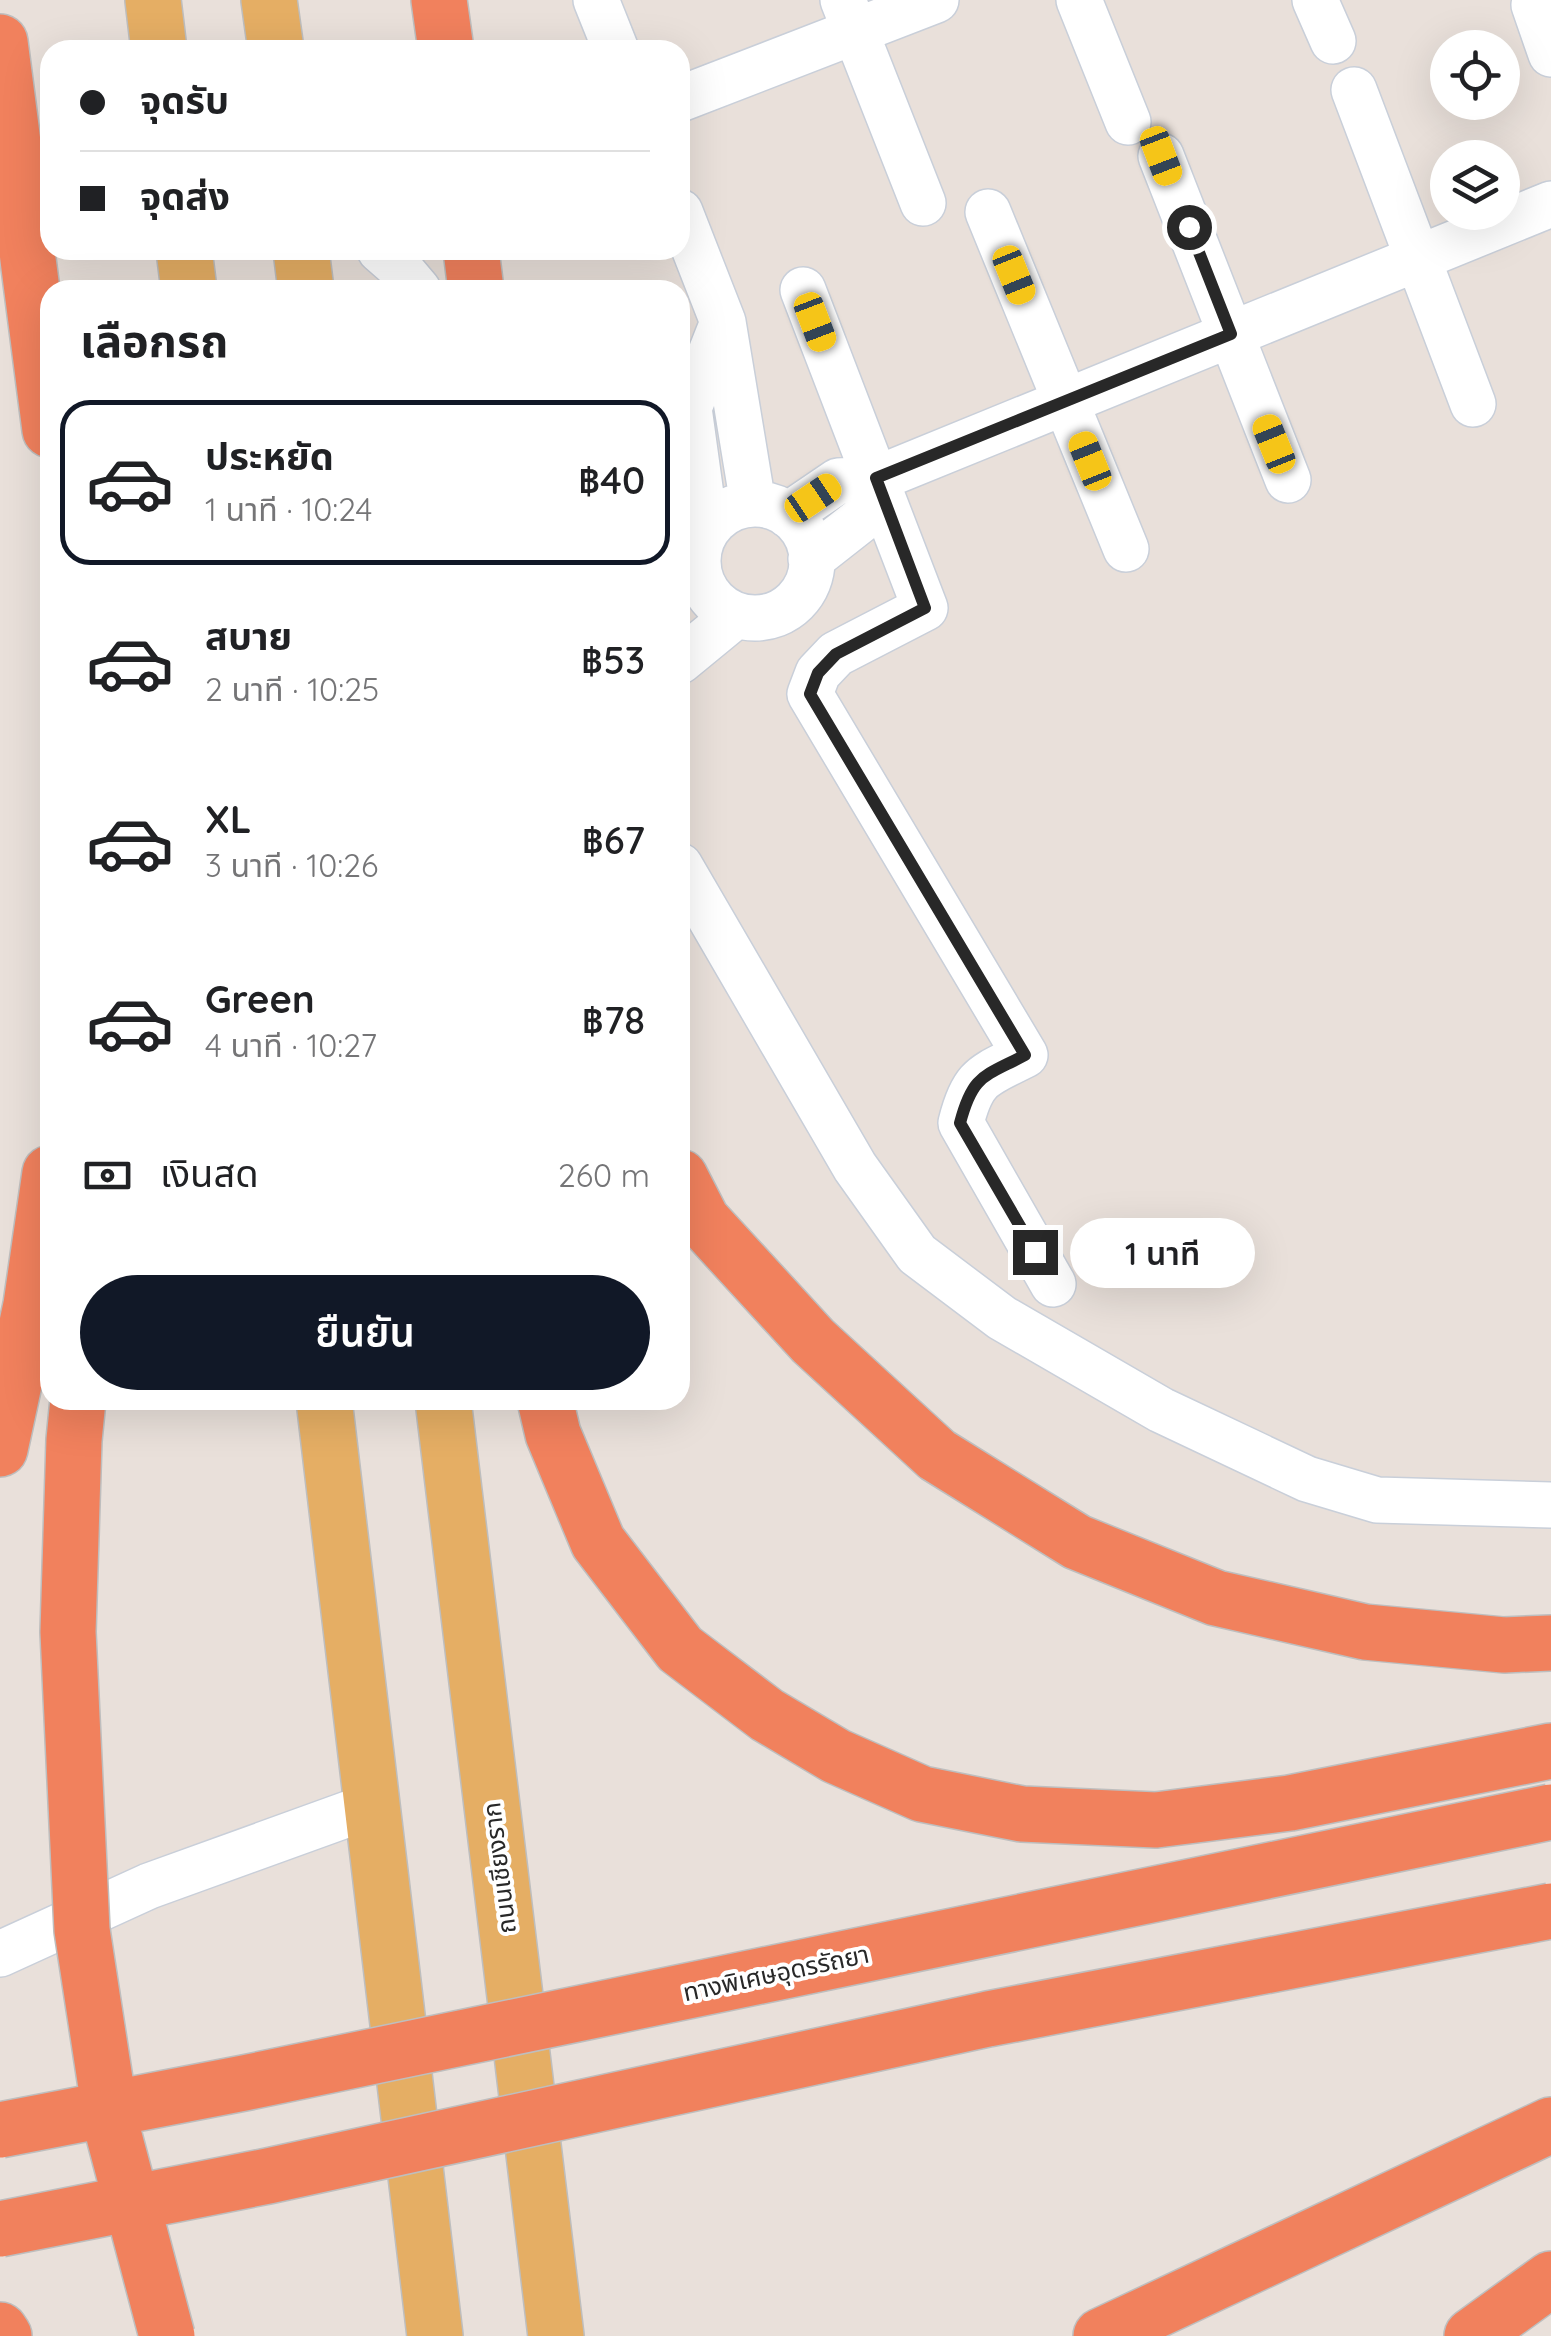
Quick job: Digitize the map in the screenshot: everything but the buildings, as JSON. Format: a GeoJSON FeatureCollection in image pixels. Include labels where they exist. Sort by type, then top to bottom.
{"type":"FeatureCollection","features":[{"type":"Feature","properties":{"kind":"highway"},"geometry":{"type":"LineString","coordinates":[[440,0],[445,40]]}},
{"type":"Feature","properties":{"kind":"highway"},"geometry":{"type":"LineString","coordinates":[[0,42],[40,352]]}},
{"type":"Feature","properties":{"kind":"highway"},"geometry":{"type":"LineString","coordinates":[[690,1197],[702,1220],[813,1341],[938,1455],[1077,1542],[1216,1598],[1365,1632],[1504,1645],[1551,1643]]}},
{"type":"Feature","properties":{"kind":"highway"},"geometry":{"type":"LineString","coordinates":[[0,1449],[32,1305],[40,1246]]}},
{"type":"Feature","properties":{"kind":"highway"},"geometry":{"type":"LineString","coordinates":[[77,1410],[68,1632],[82,1930],[113,2132],[167,2336]]}},
{"type":"Feature","properties":{"kind":"highway"},"geometry":{"type":"LineString","coordinates":[[547,1410],[553,1434],[598,1542],[680,1649],[781,1724],[836,1756],[922,1794],[1022,1814],[1156,1820],[1290,1803],[1551,1752]]}},
{"type":"Feature","properties":{"kind":"highway","name":"ทางพิเศษอุดรรัถยา"},"geometry":{"type":"LineString","coordinates":[[0,2130],[1551,1812]]}},
{"type":"Feature","properties":{"kind":"highway"},"geometry":{"type":"LineString","coordinates":[[0,2228],[268,2176],[988,2019],[1551,1911]]}},
{"type":"Feature","properties":{"kind":"highway"},"geometry":{"type":"LineString","coordinates":[[1101,2336],[1531,2133]]}},
{"type":"Feature","properties":{"kind":"highway"},"geometry":{"type":"LineString","coordinates":[[1472,2336],[1551,2279]]}},
{"type":"Feature","properties":{"kind":"main road"},"geometry":{"type":"LineString","coordinates":[[153,0],[159,40]]}},
{"type":"Feature","properties":{"kind":"main road"},"geometry":{"type":"LineString","coordinates":[[269,0],[275,40]]}},
{"type":"Feature","properties":{"kind":"main road"},"geometry":{"type":"LineString","coordinates":[[325,1410],[435,2336]]}},
{"type":"Feature","properties":{"kind":"main road","name":"ถนนเชียงราก"},"geometry":{"type":"LineString","coordinates":[[444,1410],[556,2336]]}},
{"type":"Feature","properties":{"kind":"street"},"geometry":{"type":"LineString","coordinates":[[596,0],[612,40]]}},
{"type":"Feature","properties":{"kind":"street"},"geometry":{"type":"LineString","coordinates":[[690,94],[849,15],[936,0]]}},
{"type":"Feature","properties":{"kind":"street"},"geometry":{"type":"LineString","coordinates":[[1079,0],[1128,122]]}},
{"type":"Feature","properties":{"kind":"street"},"geometry":{"type":"LineString","coordinates":[[1315,0],[1333,41]]}},
{"type":"Feature","properties":{"kind":"street"},"geometry":{"type":"LineString","coordinates":[[1534,6],[1551,54]]}},
{"type":"Feature","properties":{"kind":"street"},"geometry":{"type":"LineString","coordinates":[[849,15],[923,203]]}},
{"type":"Feature","properties":{"kind":"street"},"geometry":{"type":"LineString","coordinates":[[1354,90],[1473,404]]}},
{"type":"Feature","properties":{"kind":"street"},"geometry":{"type":"LineString","coordinates":[[1161,156],[1288,480]]}},
{"type":"Feature","properties":{"kind":"street"},"geometry":{"type":"LineString","coordinates":[[695,566],[719,517],[735,508],[771,510],[838,481],[876,478],[1551,204]]}},
{"type":"Feature","properties":{"kind":"street"},"geometry":{"type":"LineString","coordinates":[[988,212],[1126,550]]}},
{"type":"Feature","properties":{"kind":"street"},"geometry":{"type":"LineString","coordinates":[[690,238],[723,322],[771,510],[802,529],[809,546],[812,565],[807,583],[798,600],[783,611],[766,618],[736,615],[713,601],[703,585],[695,566],[690,434]]}},
{"type":"Feature","properties":{"kind":"street"},"geometry":{"type":"LineString","coordinates":[[391,260],[410,280]]}},
{"type":"Feature","properties":{"kind":"street"},"geometry":{"type":"LineString","coordinates":[[803,290],[925,608],[836,654],[818,673],[810,694],[1025,1055],[980,1078],[967,1099],[960,1123],[1054,1284]]}},
{"type":"Feature","properties":{"kind":"street"},"geometry":{"type":"LineString","coordinates":[[690,405],[723,322]]}},
{"type":"Feature","properties":{"kind":"street"},"geometry":{"type":"LineString","coordinates":[[811,559],[868,515],[876,478]]}},
{"type":"Feature","properties":{"kind":"street"},"geometry":{"type":"LineString","coordinates":[[690,653],[736,615]]}},
{"type":"Feature","properties":{"kind":"street"},"geometry":{"type":"LineString","coordinates":[[690,883],[855,1167],[917,1254],[1002,1318],[1161,1410],[1307,1479],[1377,1500],[1551,1505]]}},
{"type":"Feature","properties":{"kind":"street"},"geometry":{"type":"LineString","coordinates":[[0,1954],[149,1886],[374,1805]]}},
{"type":"Feature","properties":{"kind":"route"},"geometry":{"type":"LineString","coordinates":[[1035,1252],[960,1123],[967,1099],[980,1078],[1025,1055],[810,694],[818,673],[836,654],[925,608],[876,478],[1231,334],[1189,227]]}}]}
